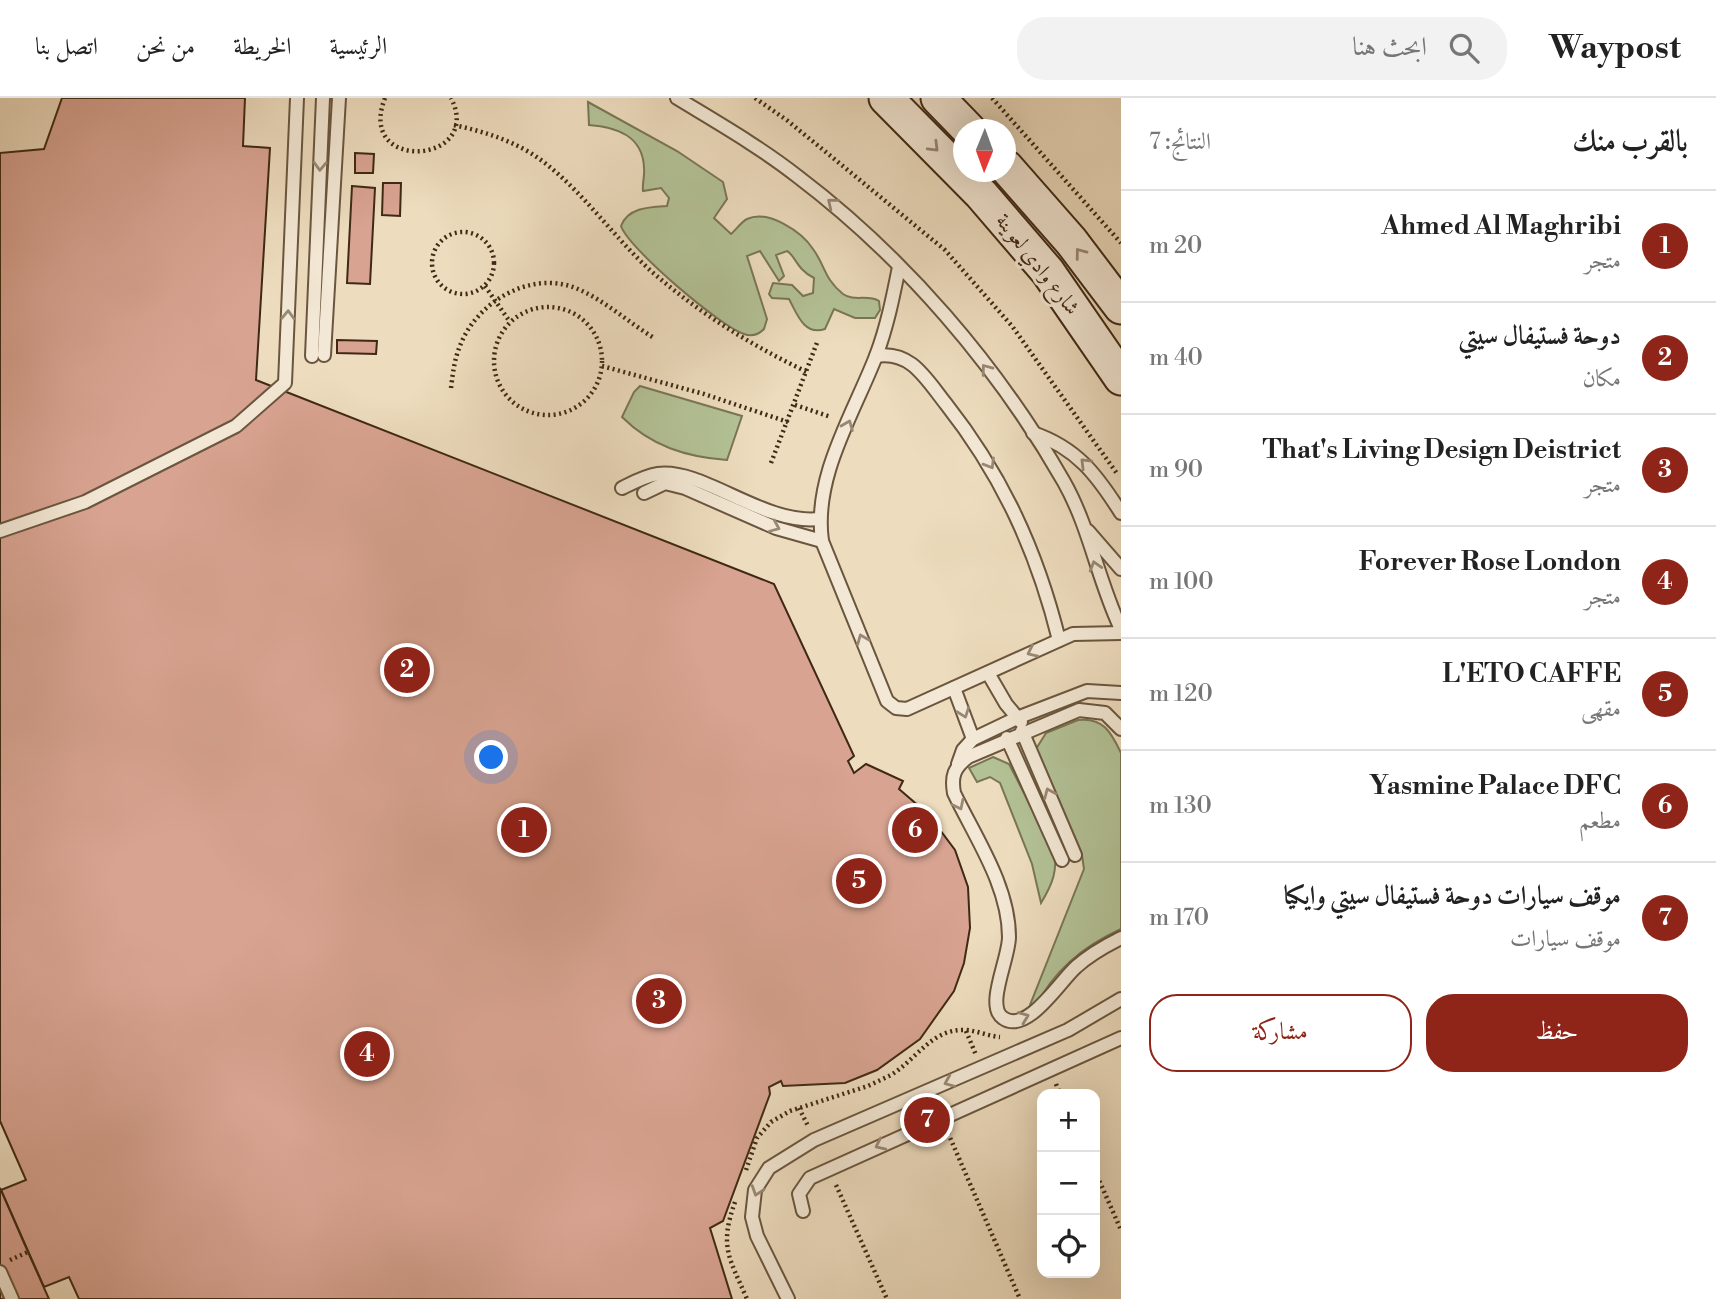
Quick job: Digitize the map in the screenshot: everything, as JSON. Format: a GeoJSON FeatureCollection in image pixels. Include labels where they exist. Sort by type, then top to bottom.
{"type":"FeatureCollection","features":[{"type":"Feature","properties":{"kind":"main road","name":"شارع وادي لعوينة"},"geometry":{"type":"LineString","coordinates":[[886,98],[981,194],[1048,272],[1121,378]]}},
{"type":"Feature","properties":{"kind":"main road"},"geometry":{"type":"LineString","coordinates":[[938,98],[958,119]]}},
{"type":"Feature","properties":{"kind":"main road","name":"شارع وادي لعوينة"},"geometry":{"type":"LineString","coordinates":[[1016,178],[1071,241],[1121,307]]}},
{"type":"Feature","properties":{"kind":"lane"},"geometry":{"type":"LineString","coordinates":[[0,531],[85,502],[236,426],[285,383],[297,98]]}},
{"type":"Feature","properties":{"kind":"lane"},"geometry":{"type":"LineString","coordinates":[[323,98],[318,356],[339,98]]}},
{"type":"Feature","properties":{"kind":"lane"},"geometry":{"type":"LineString","coordinates":[[677,98],[796,175],[847,216],[899,267],[942,311],[1033,433],[1064,483],[1088,531],[1097,572],[1121,631],[1090,632],[1059,640],[908,709],[891,705],[822,541],[819,519],[825,482],[876,356],[899,267]]}},
{"type":"Feature","properties":{"kind":"lane"},"geometry":{"type":"LineString","coordinates":[[876,356],[890,353],[911,362],[990,463],[1027,541],[1054,613],[1059,640]]}},
{"type":"Feature","properties":{"kind":"lane"},"geometry":{"type":"LineString","coordinates":[[1033,433],[1066,447],[1081,458],[1094,471],[1121,513]]}},
{"type":"Feature","properties":{"kind":"lane"},"geometry":{"type":"LineString","coordinates":[[622,488],[648,477],[670,474],[779,515],[801,520],[819,519]]}},
{"type":"Feature","properties":{"kind":"lane"},"geometry":{"type":"LineString","coordinates":[[644,493],[665,483],[685,488],[787,532],[822,541]]}},
{"type":"Feature","properties":{"kind":"lane"},"geometry":{"type":"LineString","coordinates":[[1088,531],[1121,569]]}},
{"type":"Feature","properties":{"kind":"lane"},"geometry":{"type":"LineString","coordinates":[[988,673],[1026,730],[1069,857],[1007,738]]}},
{"type":"Feature","properties":{"kind":"lane"},"geometry":{"type":"LineString","coordinates":[[954,688],[973,739]]}},
{"type":"Feature","properties":{"kind":"lane"},"geometry":{"type":"LineString","coordinates":[[1121,694],[1087,691],[1017,718],[973,739],[963,750],[953,772],[954,793],[997,880],[1009,924],[1007,958],[994,1001],[996,1012],[1009,1021],[1027,1018],[1076,967],[1121,938]]}},
{"type":"Feature","properties":{"kind":"lane"},"geometry":{"type":"LineString","coordinates":[[958,764],[1007,738],[1087,709],[1105,713],[1121,729]]}},
{"type":"Feature","properties":{"kind":"lane"},"geometry":{"type":"LineString","coordinates":[[788,1299],[754,1227],[755,1190],[769,1168],[814,1140],[1068,1030],[1121,999]]}},
{"type":"Feature","properties":{"kind":"lane"},"geometry":{"type":"LineString","coordinates":[[803,1211],[799,1194],[803,1185],[829,1168],[1121,1038]]}},
{"type":"Feature","properties":{"kind":"lane"},"geometry":{"type":"LineString","coordinates":[[0,1272],[12,1299]]}},
{"type":"Feature","properties":{"kind":"path"},"geometry":{"type":"LineString","coordinates":[[385,98],[380,117],[387,138],[404,150],[414,153],[435,149],[444,143],[454,125],[456,114],[451,98]]}},
{"type":"Feature","properties":{"kind":"path"},"geometry":{"type":"LineString","coordinates":[[755,98],[788,121],[945,250],[1012,326],[1121,480]]}},
{"type":"Feature","properties":{"kind":"path"},"geometry":{"type":"LineString","coordinates":[[992,98],[1121,243]]}},
{"type":"Feature","properties":{"kind":"path"},"geometry":{"type":"LineString","coordinates":[[454,125],[498,137],[530,153],[545,164],[649,269],[685,300],[745,341],[807,372]]}},
{"type":"Feature","properties":{"kind":"path"},"geometry":{"type":"LineString","coordinates":[[460,232],[479,236],[486,243],[495,260],[491,279],[485,286],[467,295],[448,291],[440,285],[435,276],[432,258],[442,241],[460,232]]}},
{"type":"Feature","properties":{"kind":"path"},"geometry":{"type":"LineString","coordinates":[[451,387],[454,363],[463,339],[477,318],[495,301],[531,284],[571,286],[654,338]]}},
{"type":"Feature","properties":{"kind":"path"},"geometry":{"type":"LineString","coordinates":[[485,286],[510,322]]}},
{"type":"Feature","properties":{"kind":"path"},"geometry":{"type":"LineString","coordinates":[[544,307],[563,309],[580,317],[593,331],[601,347],[602,366],[591,392],[570,410],[552,415],[533,413],[516,404],[503,391],[495,374],[496,346],[510,322],[526,311],[544,307]]}},
{"type":"Feature","properties":{"kind":"path"},"geometry":{"type":"LineString","coordinates":[[771,463],[818,340]]}},
{"type":"Feature","properties":{"kind":"path"},"geometry":{"type":"LineString","coordinates":[[602,366],[704,394],[788,422]]}},
{"type":"Feature","properties":{"kind":"path"},"geometry":{"type":"LineString","coordinates":[[795,405],[849,423]]}},
{"type":"Feature","properties":{"kind":"path"},"geometry":{"type":"LineString","coordinates":[[799,1108],[814,1140]]}},
{"type":"Feature","properties":{"kind":"path"},"geometry":{"type":"LineString","coordinates":[[942,1118],[1020,1299]]}},
{"type":"Feature","properties":{"kind":"path"},"geometry":{"type":"LineString","coordinates":[[829,1168],[887,1299]]}},
{"type":"Feature","properties":{"kind":"path"},"geometry":{"type":"LineString","coordinates":[[1100,1182],[1121,1230]]}},
{"type":"Feature","properties":{"kind":"path"},"geometry":{"type":"LineString","coordinates":[[0,1264],[28,1252]]}},
{"type":"Feature","properties":{"kind":"green space"},"geometry":{"type":"Polygon","coordinates":[[[588,102],[677,151],[723,182],[727,199],[714,218],[731,234],[745,220],[755,217],[765,217],[793,229],[808,242],[832,283],[843,294],[879,301],[880,310],[875,318],[855,318],[834,309],[825,329],[806,327],[789,299],[772,298],[769,294],[773,283],[792,285],[803,296],[813,293],[814,278],[803,271],[787,251],[776,255],[784,276],[779,281],[760,251],[747,256],[767,319],[764,329],[759,333],[747,335],[732,328],[697,303],[640,251],[621,226],[634,212],[667,206],[669,198],[661,188],[643,191],[644,168],[639,148],[627,135],[609,128],[589,125],[588,102]]]}},
{"type":"Feature","properties":{"kind":"green space"},"geometry":{"type":"Polygon","coordinates":[[[640,386],[742,416],[727,460],[683,453],[657,443],[633,427],[622,417],[634,392],[640,386]]]}},
{"type":"Feature","properties":{"kind":"green space"},"geometry":{"type":"Polygon","coordinates":[[[1078,720],[1100,724],[1114,739],[1121,753],[1121,929],[1070,961],[1034,1009],[1030,1005],[1084,869],[1082,855],[1036,749],[1046,733],[1078,720]]]}},
{"type":"Feature","properties":{"kind":"green space"},"geometry":{"type":"Polygon","coordinates":[[[993,757],[1009,764],[1053,849],[1053,877],[1041,903],[1032,864],[1000,783],[990,777],[977,782],[969,768],[993,757]]]}},
{"type":"Feature","properties":{"kind":"building"},"geometry":{"type":"Polygon","coordinates":[[[62,98],[245,98],[243,146],[270,148],[256,380],[774,584],[854,756],[848,761],[854,773],[866,764],[903,781],[899,789],[928,814],[955,850],[968,887],[970,928],[964,963],[954,991],[920,1039],[877,1070],[845,1083],[783,1086],[781,1081],[769,1087],[770,1094],[723,1221],[710,1228],[732,1299],[79,1299],[69,1277],[44,1287],[1,1190],[26,1180],[0,1121],[0,153],[44,149],[62,98]]]}},
{"type":"Feature","properties":{"kind":"building"},"geometry":{"type":"Polygon","coordinates":[[[355,153],[374,154],[373,173],[355,173],[355,153]]]}},
{"type":"Feature","properties":{"kind":"building"},"geometry":{"type":"Polygon","coordinates":[[[383,183],[401,183],[400,216],[382,215],[383,183]]]}},
{"type":"Feature","properties":{"kind":"building"},"geometry":{"type":"Polygon","coordinates":[[[352,186],[375,188],[370,284],[347,283],[352,186]]]}},
{"type":"Feature","properties":{"kind":"building"},"geometry":{"type":"Polygon","coordinates":[[[337,340],[377,341],[376,354],[337,353],[337,340]]]}},
{"type":"Feature","properties":{"kind":"building"},"geometry":{"type":"Polygon","coordinates":[[[0,1188],[28,1252],[49,1299],[0,1299],[0,1188]]]}},
{"type":"Feature","properties":{"kind":"place","name":"دوحة فستيفال سيتي"},"geometry":{"type":"Point","coordinates":[407,670]}},
{"type":"Feature","properties":{"kind":"place","name":"Ahmed Al Maghribi"},"geometry":{"type":"Point","coordinates":[524,830]}},
{"type":"Feature","properties":{"kind":"place","name":"Yasmine Palace DFC"},"geometry":{"type":"Point","coordinates":[915,830]}},
{"type":"Feature","properties":{"kind":"place","name":"L'ETO CAFFE"},"geometry":{"type":"Point","coordinates":[859,881]}},
{"type":"Feature","properties":{"kind":"place","name":"That's Living Design Deistrict"},"geometry":{"type":"Point","coordinates":[659,1001]}},
{"type":"Feature","properties":{"kind":"place","name":"Forever Rose London"},"geometry":{"type":"Point","coordinates":[367,1054]}},
{"type":"Feature","properties":{"kind":"place","name":"موقف سيارات دوحة فستيفال سيتي وايكيا"},"geometry":{"type":"Point","coordinates":[927,1120]}}]}
